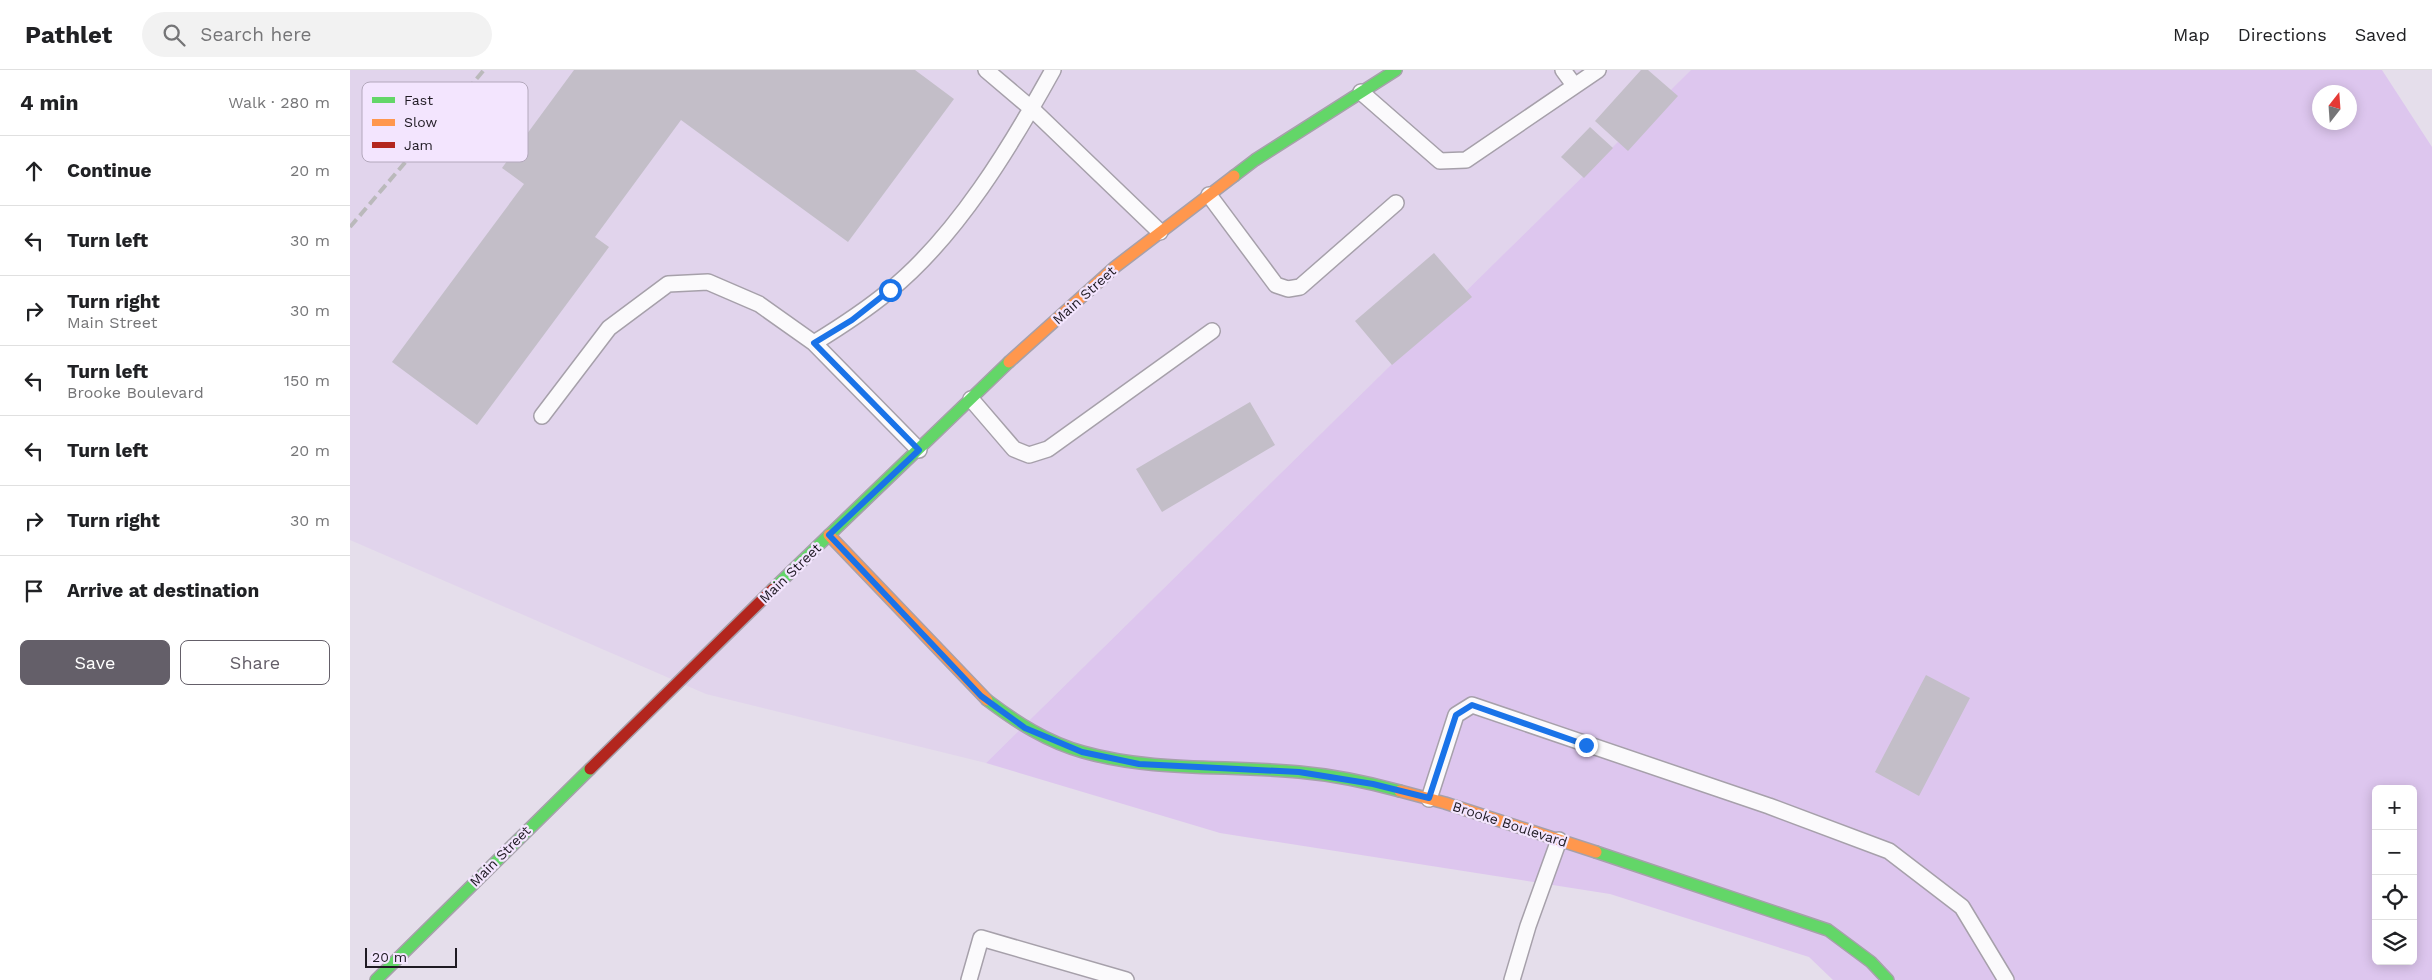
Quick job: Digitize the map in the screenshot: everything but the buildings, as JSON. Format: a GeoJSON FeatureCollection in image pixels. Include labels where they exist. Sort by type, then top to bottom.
{"type":"FeatureCollection","features":[{"type":"Feature","properties":{"kind":"main road","name":"Main Street"},"geometry":{"type":"LineString","coordinates":[[376,980],[581,776],[829,535],[1115,266],[1255,160],[1396,70]]}},
{"type":"Feature","properties":{"kind":"main road","name":"Brooke Boulevard"},"geometry":{"type":"LineString","coordinates":[[829,535],[981,696],[1025,728],[1082,752],[1139,764],[1299,772],[1373,784],[1429,798],[1785,914],[1828,930],[1872,962],[1888,980]]}},
{"type":"Feature","properties":{"kind":"lane"},"geometry":{"type":"LineString","coordinates":[[986,70],[1032,109],[1160,232]]}},
{"type":"Feature","properties":{"kind":"lane"},"geometry":{"type":"LineString","coordinates":[[814,343],[852,320],[890,290],[924,258],[958,218],[1008,148],[1053,70]]}},
{"type":"Feature","properties":{"kind":"lane"},"geometry":{"type":"LineString","coordinates":[[1563,70],[1574,85]]}},
{"type":"Feature","properties":{"kind":"lane"},"geometry":{"type":"LineString","coordinates":[[1361,92],[1440,161],[1466,160],[1598,70]]}},
{"type":"Feature","properties":{"kind":"lane"},"geometry":{"type":"LineString","coordinates":[[1209,195],[1276,285],[1288,289],[1300,287],[1396,203]]}},
{"type":"Feature","properties":{"kind":"lane"},"geometry":{"type":"LineString","coordinates":[[542,416],[609,328],[668,284],[708,282],[759,304],[814,343],[919,450]]}},
{"type":"Feature","properties":{"kind":"lane"},"geometry":{"type":"LineString","coordinates":[[972,399],[1014,449],[1029,455],[1048,449],[1212,331]]}},
{"type":"Feature","properties":{"kind":"lane"},"geometry":{"type":"LineString","coordinates":[[1429,798],[1456,715],[1472,705],[1768,806],[1889,851],[1962,907],[2006,980]]}},
{"type":"Feature","properties":{"kind":"lane"},"geometry":{"type":"LineString","coordinates":[[1512,980],[1528,926],[1559,840]]}},
{"type":"Feature","properties":{"kind":"lane"},"geometry":{"type":"LineString","coordinates":[[969,980],[981,938],[1126,980]]}},
{"type":"Feature","properties":{"kind":"shaded area"},"geometry":{"type":"Polygon","coordinates":[[[350,70],[1691,70],[986,763],[706,694],[350,540],[350,70]]]}},
{"type":"Feature","properties":{"kind":"shaded area"},"geometry":{"type":"Polygon","coordinates":[[[1691,70],[2382,70],[2432,147],[2432,980],[1833,980],[1809,957],[1610,894],[1220,833],[986,763],[1691,70]]]}},
{"type":"Feature","properties":{"kind":"railway"},"geometry":{"type":"LineString","coordinates":[[474,82],[484,70]]}},
{"type":"Feature","properties":{"kind":"railway"},"geometry":{"type":"LineString","coordinates":[[350,227],[405,162]]}},
{"type":"Feature","properties":{"kind":"traffic: fast"},"geometry":{"type":"LineString","coordinates":[[1234,176],[1255,160],[1396,70]]}},
{"type":"Feature","properties":{"kind":"traffic: fast"},"geometry":{"type":"LineString","coordinates":[[773,589],[1009,362]]}},
{"type":"Feature","properties":{"kind":"traffic: fast"},"geometry":{"type":"LineString","coordinates":[[987,700],[1044,737],[1070,748],[1110,758],[1137,763],[1312,773],[1350,779],[1400,791]]}},
{"type":"Feature","properties":{"kind":"traffic: fast"},"geometry":{"type":"LineString","coordinates":[[376,980],[590,769]]}},
{"type":"Feature","properties":{"kind":"traffic: fast"},"geometry":{"type":"LineString","coordinates":[[1596,852],[1828,930],[1871,962],[1888,980]]}},
{"type":"Feature","properties":{"kind":"traffic: slow"},"geometry":{"type":"LineString","coordinates":[[1009,362],[1115,267],[1234,176]]}},
{"type":"Feature","properties":{"kind":"traffic: slow"},"geometry":{"type":"LineString","coordinates":[[829,535],[987,700]]}},
{"type":"Feature","properties":{"kind":"traffic: slow"},"geometry":{"type":"LineString","coordinates":[[1400,791],[1445,803],[1596,852]]}},
{"type":"Feature","properties":{"kind":"traffic: jam"},"geometry":{"type":"LineString","coordinates":[[590,769],[773,589]]}},
{"type":"Feature","properties":{"kind":"route"},"geometry":{"type":"LineString","coordinates":[[890,290],[852,320],[814,343],[919,450],[829,535],[981,696],[1025,728],[1082,752],[1139,764],[1299,772],[1373,784],[1429,798],[1456,715],[1472,705],[1586,745]]}}]}
